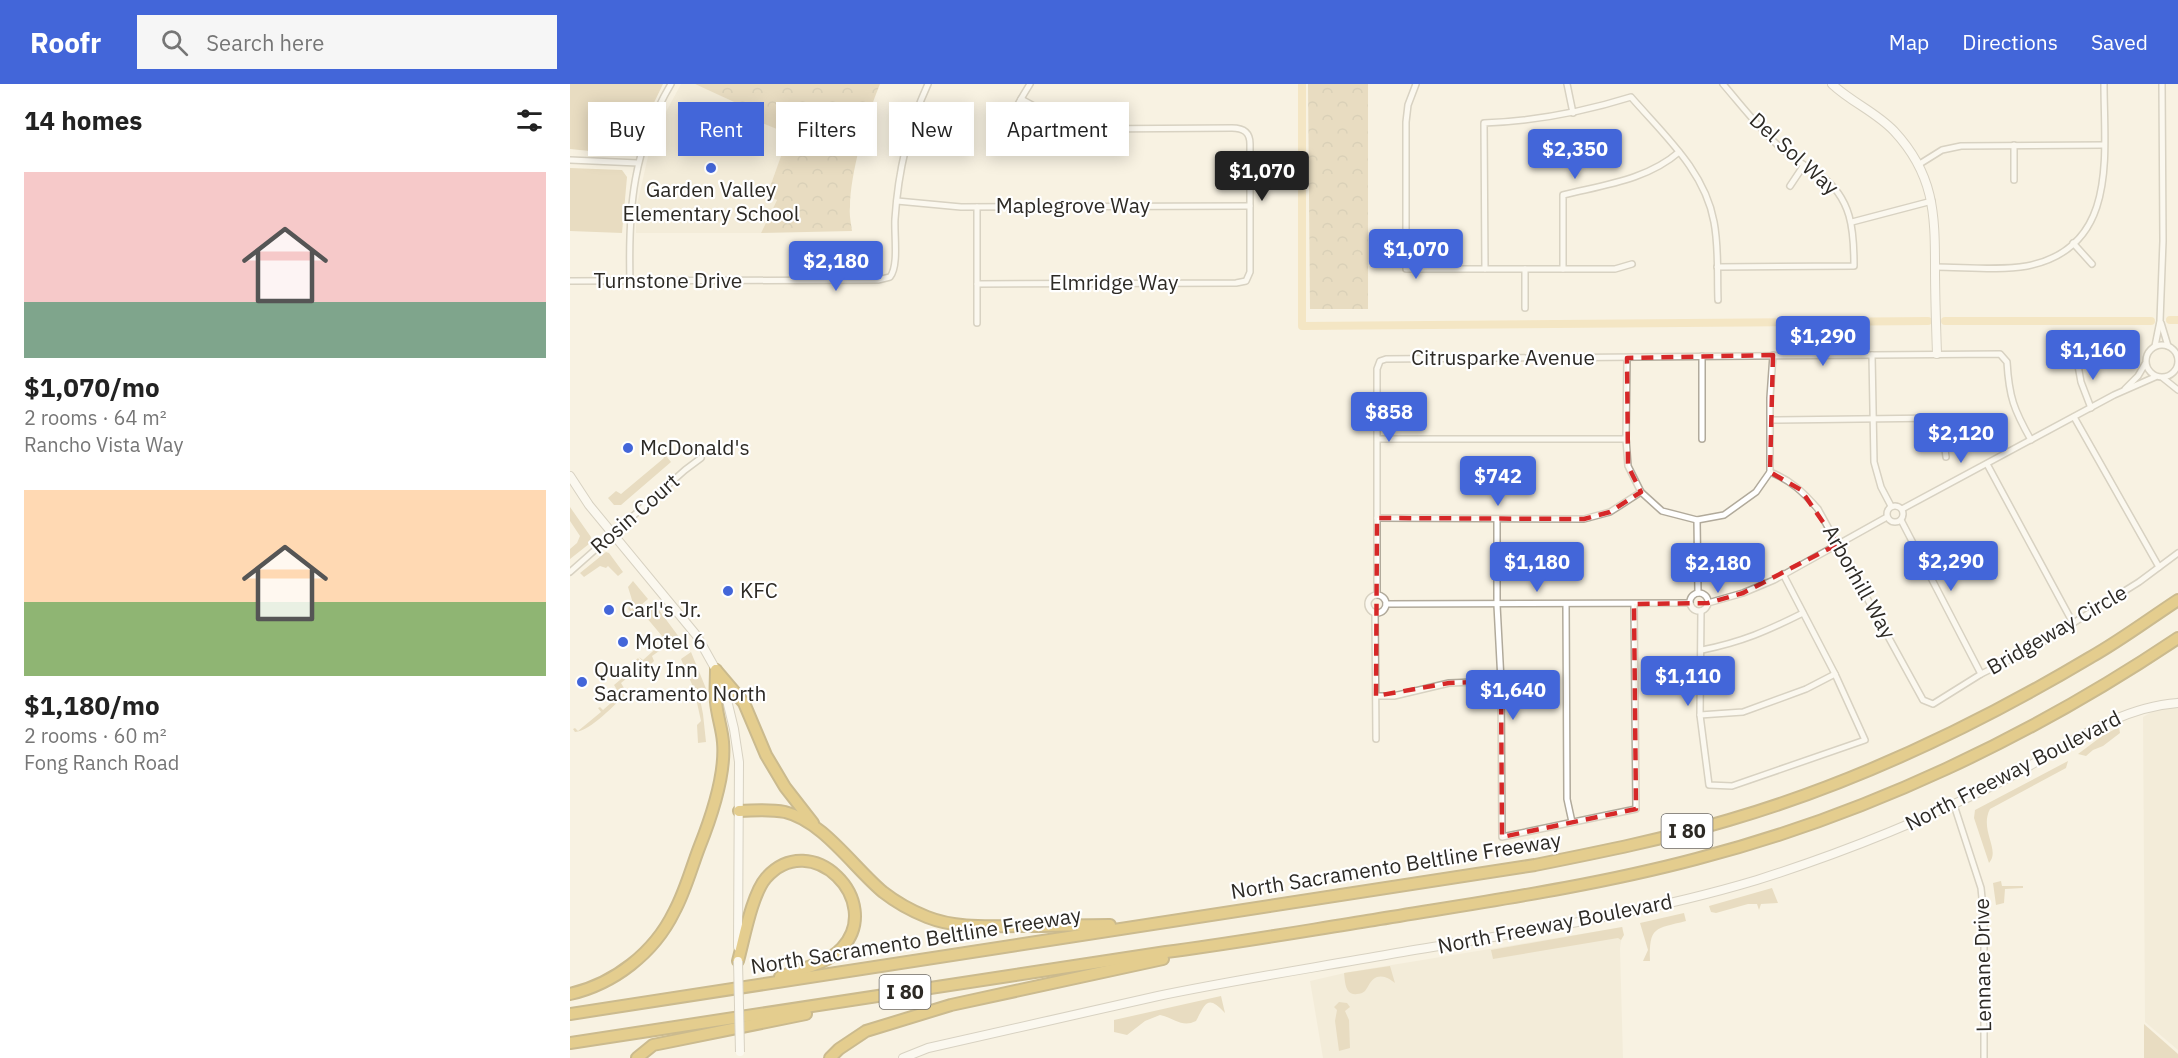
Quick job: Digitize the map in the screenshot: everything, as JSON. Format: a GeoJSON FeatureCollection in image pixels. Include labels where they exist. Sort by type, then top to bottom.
{"type":"FeatureCollection","features":[{"type":"Feature","properties":{"kind":"highway","name":"North Sacramento Beltline Freeway"},"geometry":{"type":"LineString","coordinates":[[570,1014],[1534,865],[1633,846],[1730,820],[1824,788],[1917,750],[2006,706],[2093,656],[2178,600]]}},
{"type":"Feature","properties":{"kind":"highway","name":"I 80"},"geometry":{"type":"LineString","coordinates":[[570,1043],[1240,943],[1604,881],[1698,859],[1792,830],[1883,796],[1982,751],[2059,712],[2178,638]]}},
{"type":"Feature","properties":{"kind":"highway"},"geometry":{"type":"LineString","coordinates":[[716,670],[744,703],[766,754],[785,787],[823,834]]}},
{"type":"Feature","properties":{"kind":"highway"},"geometry":{"type":"LineString","coordinates":[[570,994],[601,984],[624,971],[644,954],[661,934],[675,912],[712,817],[720,780],[724,743],[716,701],[716,670]]}},
{"type":"Feature","properties":{"kind":"highway"},"geometry":{"type":"LineString","coordinates":[[739,811],[786,812],[806,821],[823,834],[884,893],[906,908],[930,918],[957,925],[983,927],[1149,925]]}},
{"type":"Feature","properties":{"kind":"highway"},"geometry":{"type":"LineString","coordinates":[[738,961],[757,893],[764,880],[776,869],[789,863],[804,861],[819,863],[833,871],[852,897],[855,914],[852,932],[843,947],[829,958],[761,985]]}},
{"type":"Feature","properties":{"kind":"highway"},"geometry":{"type":"LineString","coordinates":[[830,1058],[839,1049],[866,1031],[963,1002],[1240,943]]}},
{"type":"Feature","properties":{"kind":"highway"},"geometry":{"type":"LineString","coordinates":[[637,1058],[653,1046],[923,989]]}},
{"type":"Feature","properties":{"kind":"street"},"geometry":{"type":"LineString","coordinates":[[630,281],[629,220],[632,190],[648,131],[671,84]]}},
{"type":"Feature","properties":{"kind":"street","name":"Turnstone Drive"},"geometry":{"type":"LineString","coordinates":[[570,281],[890,278],[894,270],[897,201],[908,143],[918,106],[928,84]]}},
{"type":"Feature","properties":{"kind":"street"},"geometry":{"type":"LineString","coordinates":[[1020,102],[1030,84]]}},
{"type":"Feature","properties":{"kind":"street"},"geometry":{"type":"LineString","coordinates":[[1416,84],[1408,105],[1406,122],[1406,269],[1615,268],[1632,264]]}},
{"type":"Feature","properties":{"kind":"street"},"geometry":{"type":"LineString","coordinates":[[1567,84],[1573,113]]}},
{"type":"Feature","properties":{"kind":"street","name":"Del Sol Way"},"geometry":{"type":"LineString","coordinates":[[1717,267],[1854,266],[1852,222],[1848,208],[1836,190],[1820,175],[1772,140],[1723,84]]}},
{"type":"Feature","properties":{"kind":"street"},"geometry":{"type":"LineString","coordinates":[[1832,84],[1893,130],[1918,165],[1932,201],[1935,223],[1937,354]]}},
{"type":"Feature","properties":{"kind":"street"},"geometry":{"type":"LineString","coordinates":[[1935,267],[2024,266],[2052,257],[2073,243],[2088,226],[2099,204],[2104,180],[2104,84]]}},
{"type":"Feature","properties":{"kind":"street"},"geometry":{"type":"LineString","coordinates":[[2124,390],[2138,376],[2145,364],[2148,352],[2155,346],[2160,321],[2163,219],[2162,84]]}},
{"type":"Feature","properties":{"kind":"street"},"geometry":{"type":"LineString","coordinates":[[1485,269],[1484,123],[1527,120],[1573,113],[1631,97],[1679,152],[1698,178],[1710,206],[1717,235],[1718,300]]}},
{"type":"Feature","properties":{"kind":"street"},"geometry":{"type":"LineString","coordinates":[[1021,99],[1060,121],[1090,129],[1242,129],[1250,139],[1250,206]]}},
{"type":"Feature","properties":{"kind":"street"},"geometry":{"type":"LineString","coordinates":[[2014,145],[2014,180]]}},
{"type":"Feature","properties":{"kind":"street"},"geometry":{"type":"LineString","coordinates":[[1918,165],[1951,147],[2104,145]]}},
{"type":"Feature","properties":{"kind":"street"},"geometry":{"type":"LineString","coordinates":[[1563,269],[1563,195],[1646,173],[1661,166],[1679,152]]}},
{"type":"Feature","properties":{"kind":"street"},"geometry":{"type":"LineString","coordinates":[[570,160],[638,163]]}},
{"type":"Feature","properties":{"kind":"street"},"geometry":{"type":"LineString","coordinates":[[1790,186],[1804,165]]}},
{"type":"Feature","properties":{"kind":"street","name":"Maplegrove Way"},"geometry":{"type":"LineString","coordinates":[[897,201],[977,207],[1250,206]]}},
{"type":"Feature","properties":{"kind":"street"},"geometry":{"type":"LineString","coordinates":[[1852,222],[1932,201]]}},
{"type":"Feature","properties":{"kind":"street","name":"Elmridge Way"},"geometry":{"type":"LineString","coordinates":[[977,284],[1241,283],[1249,277],[1251,267],[1250,206]]}},
{"type":"Feature","properties":{"kind":"street"},"geometry":{"type":"LineString","coordinates":[[977,207],[977,323]]}},
{"type":"Feature","properties":{"kind":"street"},"geometry":{"type":"LineString","coordinates":[[2073,243],[2092,264]]}},
{"type":"Feature","properties":{"kind":"street"},"geometry":{"type":"LineString","coordinates":[[1525,269],[1525,308]]}},
{"type":"Feature","properties":{"kind":"street"},"geometry":{"type":"LineString","coordinates":[[1902,509],[2124,390],[2155,377],[2163,378],[2177,373],[2177,356],[2168,346],[2160,321]]}},
{"type":"Feature","properties":{"kind":"street"},"geometry":{"type":"LineString","coordinates":[[2155,346],[2168,346]]}},
{"type":"Feature","properties":{"kind":"street"},"geometry":{"type":"LineString","coordinates":[[1773,355],[1770,398],[1770,472],[1756,492],[1724,515],[1697,519],[1662,511],[1641,492],[1628,466],[1627,358],[1633,356],[1702,356],[1773,355],[2000,354],[2007,362],[2008,390],[2012,403],[2031,440]]}},
{"type":"Feature","properties":{"kind":"street"},"geometry":{"type":"LineString","coordinates":[[1872,355],[1876,474],[1891,506]]}},
{"type":"Feature","properties":{"kind":"street"},"geometry":{"type":"LineString","coordinates":[[1702,356],[1702,439]]}},
{"type":"Feature","properties":{"kind":"street","name":"Citrusparke Avenue"},"geometry":{"type":"LineString","coordinates":[[1378,439],[1377,369],[1380,361],[1392,358],[1627,358]]}},
{"type":"Feature","properties":{"kind":"street"},"geometry":{"type":"LineString","coordinates":[[2078,360],[2081,382],[2091,408]]}},
{"type":"Feature","properties":{"kind":"street"},"geometry":{"type":"LineString","coordinates":[[2145,364],[2155,377]]}},
{"type":"Feature","properties":{"kind":"street"},"geometry":{"type":"LineString","coordinates":[[2163,378],[2178,390]]}},
{"type":"Feature","properties":{"kind":"street"},"geometry":{"type":"LineString","coordinates":[[2074,417],[2159,567]]}},
{"type":"Feature","properties":{"kind":"street"},"geometry":{"type":"LineString","coordinates":[[1771,420],[1941,418],[1946,457]]}},
{"type":"Feature","properties":{"kind":"street"},"geometry":{"type":"LineString","coordinates":[[1377,595],[1378,439],[1626,439]]}},
{"type":"Feature","properties":{"kind":"street","name":"Rosin Court"},"geometry":{"type":"LineString","coordinates":[[570,572],[701,458]]}},
{"type":"Feature","properties":{"kind":"street"},"geometry":{"type":"LineString","coordinates":[[1987,464],[2073,623]]}},
{"type":"Feature","properties":{"kind":"street","name":"Arborhill Way"},"geometry":{"type":"LineString","coordinates":[[1770,472],[1783,477],[1801,490],[1818,509],[1923,700],[1932,704]]}},
{"type":"Feature","properties":{"kind":"street"},"geometry":{"type":"LineString","coordinates":[[570,476],[589,505],[683,617],[704,647],[716,670],[730,708],[739,762],[739,1056]]}},
{"type":"Feature","properties":{"kind":"street"},"geometry":{"type":"LineString","coordinates":[[1377,518],[1584,519],[1610,512],[1641,492]]}},
{"type":"Feature","properties":{"kind":"street"},"geometry":{"type":"LineString","coordinates":[[1897,505],[1902,509],[1903,514],[1900,520],[1891,522],[1887,517],[1887,510],[1891,506],[1897,505]]}},
{"type":"Feature","properties":{"kind":"street"},"geometry":{"type":"LineString","coordinates":[[1708,603],[1743,593],[1784,574],[1887,517]]}},
{"type":"Feature","properties":{"kind":"street"},"geometry":{"type":"LineString","coordinates":[[1497,519],[1502,837],[1636,809],[1634,604]]}},
{"type":"Feature","properties":{"kind":"street"},"geometry":{"type":"LineString","coordinates":[[1697,519],[1698,593]]}},
{"type":"Feature","properties":{"kind":"street"},"geometry":{"type":"LineString","coordinates":[[1900,520],[1981,674]]}},
{"type":"Feature","properties":{"kind":"street","name":"Bridgeway Circle"},"geometry":{"type":"LineString","coordinates":[[1932,704],[1981,674],[2030,650],[2139,582],[2178,553]]}},
{"type":"Feature","properties":{"kind":"street"},"geometry":{"type":"LineString","coordinates":[[1701,611],[1700,715],[1709,785],[1732,786],[1865,740],[1835,674],[1784,574]]}},
{"type":"Feature","properties":{"kind":"street"},"geometry":{"type":"LineString","coordinates":[[1698,593],[1706,596],[1708,603],[1701,611],[1692,609],[1690,603],[1691,597],[1698,593]]}},
{"type":"Feature","properties":{"kind":"street"},"geometry":{"type":"LineString","coordinates":[[1377,595],[1382,597],[1386,604]]}},
{"type":"Feature","properties":{"kind":"street"},"geometry":{"type":"LineString","coordinates":[[1377,595],[1372,597],[1368,604],[1371,609],[1376,612],[1381,611],[1386,604]]}},
{"type":"Feature","properties":{"kind":"street"},"geometry":{"type":"LineString","coordinates":[[1386,604],[1690,603]]}},
{"type":"Feature","properties":{"kind":"street"},"geometry":{"type":"LineString","coordinates":[[1566,604],[1567,799],[1572,822]]}},
{"type":"Feature","properties":{"kind":"street"},"geometry":{"type":"LineString","coordinates":[[1376,612],[1376,739]]}},
{"type":"Feature","properties":{"kind":"street"},"geometry":{"type":"LineString","coordinates":[[1702,650],[1757,635],[1803,613]]}},
{"type":"Feature","properties":{"kind":"street"},"geometry":{"type":"LineString","coordinates":[[1700,715],[1743,712],[1806,689],[1835,674]]}},
{"type":"Feature","properties":{"kind":"street"},"geometry":{"type":"LineString","coordinates":[[1376,696],[1394,696],[1449,683],[1501,681]]}},
{"type":"Feature","properties":{"kind":"street","name":"North Freeway Boulevard"},"geometry":{"type":"LineString","coordinates":[[903,1058],[928,1048],[1161,996],[1557,927],[1680,901],[1756,880],[1840,852],[1913,824],[2037,763],[2109,721],[2145,708],[2178,703]]}},
{"type":"Feature","properties":{"kind":"street","name":"Lennane Drive"},"geometry":{"type":"LineString","coordinates":[[1954,805],[1981,888],[1984,918],[1984,1058]]}},
{"type":"Feature","properties":{"kind":"highlighted area"},"geometry":{"type":"Polygon","coordinates":[[[1773,355],[1770,472],[1801,490],[1838,544],[1743,593],[1708,603],[1634,604],[1636,809],[1502,837],[1501,681],[1449,683],[1376,696],[1377,518],[1584,519],[1610,512],[1641,492],[1628,466],[1627,358],[1773,355]]]}},
{"type":"Feature","properties":{"kind":"shaded area","name":"Garden Valley Elementary School"},"geometry":{"type":"Polygon","coordinates":[[[681,84],[695,84],[734,102],[678,102],[678,156],[764,156],[764,124],[776,128],[776,156],[782,156],[767,194],[777,200],[761,233],[636,233],[636,209],[648,156],[666,156],[666,112],[681,84]]]}},
{"type":"Feature","properties":{"kind":"shaded area"},"geometry":{"type":"Polygon","coordinates":[[[2178,697],[2178,1050],[2145,1022],[2143,717],[2178,697]]]}},
{"type":"Feature","properties":{"kind":"shaded area"},"geometry":{"type":"Polygon","coordinates":[[[1623,927],[1620,948],[1623,1058],[1323,1058],[1310,981],[1349,972],[1623,927]]]}},
{"type":"Feature","properties":{"kind":"green space"},"geometry":{"type":"Polygon","coordinates":[[[570,84],[663,84],[654,102],[588,102],[588,151],[570,149],[570,84]]]}},
{"type":"Feature","properties":{"kind":"green space"},"geometry":{"type":"Polygon","coordinates":[[[695,84],[880,84],[874,102],[776,102],[776,129],[764,124],[764,102],[734,102],[695,84]]]}},
{"type":"Feature","properties":{"kind":"green space"},"geometry":{"type":"Polygon","coordinates":[[[1308,84],[1368,84],[1368,309],[1310,309],[1308,84]]]}},
{"type":"Feature","properties":{"kind":"green space"},"geometry":{"type":"Polygon","coordinates":[[[781,156],[858,156],[851,194],[852,231],[761,233],[777,200],[767,195],[781,156]]]}},
{"type":"Feature","properties":{"kind":"green space"},"geometry":{"type":"Polygon","coordinates":[[[570,168],[622,170],[627,177],[622,233],[570,231],[570,168]]]}},
{"type":"Feature","properties":{"kind":"green space"},"geometry":{"type":"Polygon","coordinates":[[[663,452],[671,462],[621,505],[614,505],[608,498],[616,491],[621,494],[664,458],[661,453],[663,452]]]}},
{"type":"Feature","properties":{"kind":"green space"},"geometry":{"type":"Polygon","coordinates":[[[570,507],[591,537],[589,544],[570,559],[570,549],[577,543],[580,536],[570,521],[570,507]]]}},
{"type":"Feature","properties":{"kind":"green space"},"geometry":{"type":"Polygon","coordinates":[[[606,552],[623,572],[618,576],[608,566],[606,568],[600,566],[584,577],[580,573],[606,552]]]}},
{"type":"Feature","properties":{"kind":"green space"},"geometry":{"type":"Polygon","coordinates":[[[633,581],[648,599],[632,613],[628,609],[632,600],[628,587],[633,581]]]}},
{"type":"Feature","properties":{"kind":"green space"},"geometry":{"type":"Polygon","coordinates":[[[656,606],[679,637],[652,656],[654,661],[650,665],[647,661],[644,663],[639,657],[643,660],[661,644],[659,639],[662,636],[646,617],[642,618],[656,606]]]}},
{"type":"Feature","properties":{"kind":"green space"},"geometry":{"type":"Polygon","coordinates":[[[691,652],[707,691],[699,694],[706,742],[698,743],[697,725],[701,721],[694,689],[681,659],[691,652]]]}},
{"type":"Feature","properties":{"kind":"green space"},"geometry":{"type":"Polygon","coordinates":[[[638,658],[643,665],[621,683],[627,693],[595,722],[578,731],[601,712],[598,708],[603,710],[612,702],[609,699],[614,701],[620,695],[614,685],[626,675],[624,670],[628,673],[638,664],[636,660],[638,658]]]}},
{"type":"Feature","properties":{"kind":"green space"},"geometry":{"type":"Polygon","coordinates":[[[2119,727],[2120,733],[2103,746],[2086,756],[2078,754],[2102,736],[2119,727]]]}},
{"type":"Feature","properties":{"kind":"green space"},"geometry":{"type":"Polygon","coordinates":[[[2068,761],[2066,768],[1990,809],[1987,824],[1993,852],[1989,863],[1974,818],[1975,810],[2068,761]]]}},
{"type":"Feature","properties":{"kind":"green space"},"geometry":{"type":"Polygon","coordinates":[[[2001,881],[2002,886],[2023,886],[2023,888],[2005,889],[2004,903],[1996,905],[1993,883],[2001,881]]]}},
{"type":"Feature","properties":{"kind":"green space"},"geometry":{"type":"Polygon","coordinates":[[[1772,888],[1778,903],[1761,904],[1759,910],[1757,904],[1748,904],[1716,913],[1711,912],[1709,906],[1772,888]]]}},
{"type":"Feature","properties":{"kind":"green space"},"geometry":{"type":"Polygon","coordinates":[[[1684,913],[1686,921],[1656,931],[1651,941],[1650,961],[1643,961],[1648,950],[1640,923],[1684,913]]]}},
{"type":"Feature","properties":{"kind":"green space"},"geometry":{"type":"Polygon","coordinates":[[[1622,927],[1624,935],[1621,940],[1618,938],[1493,959],[1491,950],[1622,927]]]}},
{"type":"Feature","properties":{"kind":"green space"},"geometry":{"type":"Polygon","coordinates":[[[1390,966],[1395,983],[1387,978],[1377,977],[1365,991],[1358,994],[1350,993],[1345,984],[1344,973],[1390,966]]]}},
{"type":"Feature","properties":{"kind":"green space"},"geometry":{"type":"Polygon","coordinates":[[[1221,996],[1225,1013],[1215,1004],[1208,1003],[1196,1021],[1191,1023],[1182,1023],[1160,1015],[1145,1021],[1127,1035],[1114,1032],[1114,1020],[1221,996]]]}},
{"type":"Feature","properties":{"kind":"green space"},"geometry":{"type":"Polygon","coordinates":[[[1339,1002],[1347,1003],[1350,1007],[1345,1011],[1349,1020],[1350,1048],[1339,1051],[1335,1021],[1337,1010],[1334,1007],[1339,1002]]]}},
{"type":"Feature","properties":{"kind":"green space"},"geometry":{"type":"Polygon","coordinates":[[[2144,1024],[2178,1054],[2178,1058],[2144,1058],[2144,1024]]]}},
{"type":"Feature","properties":{"kind":"waterway"},"geometry":{"type":"LineString","coordinates":[[1302,84],[1302,326],[1928,321]]}},
{"type":"Feature","properties":{"kind":"waterway"},"geometry":{"type":"LineString","coordinates":[[2170,320],[2178,320]]}},
{"type":"Feature","properties":{"kind":"waterway"},"geometry":{"type":"LineString","coordinates":[[1945,321],[2151,321]]}},
{"type":"Feature","properties":{"kind":"place","name":"Garden Valley Elementary School"},"geometry":{"type":"Point","coordinates":[711,168]}},
{"type":"Feature","properties":{"kind":"place","name":"McDonald's"},"geometry":{"type":"Point","coordinates":[628,448]}},
{"type":"Feature","properties":{"kind":"place","name":"KFC"},"geometry":{"type":"Point","coordinates":[728,591]}},
{"type":"Feature","properties":{"kind":"place","name":"Carl's Jr."},"geometry":{"type":"Point","coordinates":[609,610]}},
{"type":"Feature","properties":{"kind":"place","name":"Motel 6"},"geometry":{"type":"Point","coordinates":[623,642]}},
{"type":"Feature","properties":{"kind":"place","name":"Quality Inn Sacramento North"},"geometry":{"type":"Point","coordinates":[582,682]}}]}
